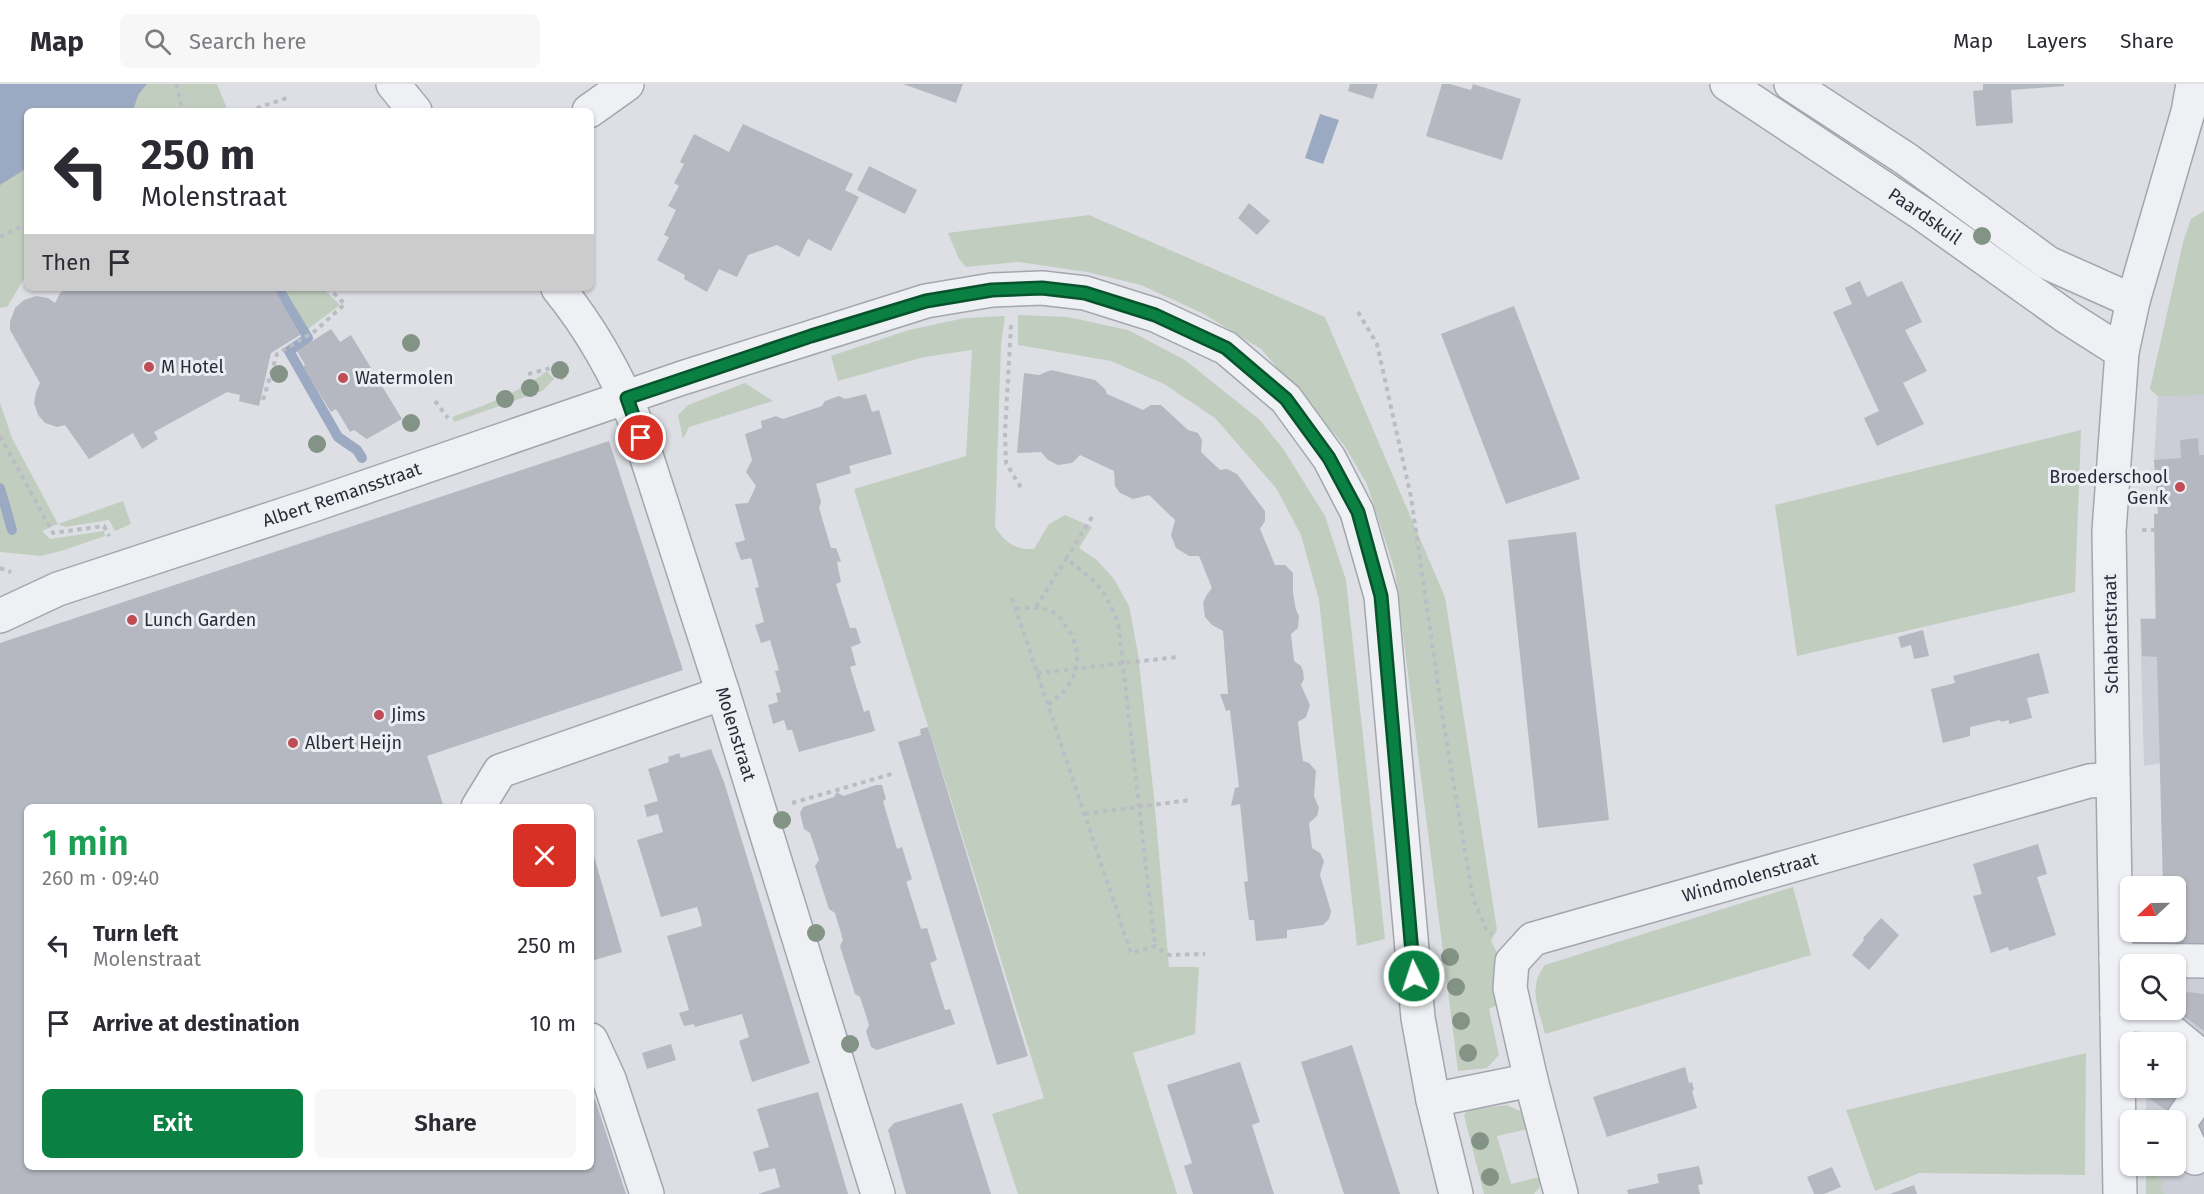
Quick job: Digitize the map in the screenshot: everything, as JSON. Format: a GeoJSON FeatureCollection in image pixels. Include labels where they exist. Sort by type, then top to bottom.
{"type":"FeatureCollection","features":[{"type":"Feature","properties":{"kind":"street"},"geometry":{"type":"LineString","coordinates":[[393,84],[412,108]]}},
{"type":"Feature","properties":{"kind":"street"},"geometry":{"type":"LineString","coordinates":[[593,108],[627,84]]}},
{"type":"Feature","properties":{"kind":"street","name":"Paardskuil"},"geometry":{"type":"LineString","coordinates":[[1727,84],[1924,215],[2067,317],[2122,352]]}},
{"type":"Feature","properties":{"kind":"street","name":"Paardskuil"},"geometry":{"type":"LineString","coordinates":[[1791,84],[1906,159],[2048,264],[2133,301]]}},
{"type":"Feature","properties":{"kind":"street","name":"Schabartstraat"},"geometry":{"type":"LineString","coordinates":[[2120,1194],[2109,531],[2122,352],[2133,301],[2195,105]]}},
{"type":"Feature","properties":{"kind":"street","name":"Albert Remansstraat"},"geometry":{"type":"LineString","coordinates":[[0,616],[58,589],[757,354],[926,301],[992,290],[1042,288],[1085,293],[1155,315],[1226,348],[1286,399],[1329,458],[1358,512],[1381,596],[1415,994],[1433,1100],[1456,1194]]}},
{"type":"Feature","properties":{"kind":"street","name":"Molenstraat"},"geometry":{"type":"LineString","coordinates":[[560,291],[574,308],[627,398],[723,693],[878,1194]]}},
{"type":"Feature","properties":{"kind":"street","name":"Albert Remansstraat"},"geometry":{"type":"LineString","coordinates":[[0,590],[58,589]]}},
{"type":"Feature","properties":{"kind":"street"},"geometry":{"type":"LineString","coordinates":[[480,804],[500,771],[723,693]]}},
{"type":"Feature","properties":{"kind":"street","name":"Windmolenstraat"},"geometry":{"type":"LineString","coordinates":[[1516,957],[1533,939],[1598,919],[2089,781],[2113,779]]}},
{"type":"Feature","properties":{"kind":"street"},"geometry":{"type":"LineString","coordinates":[[1516,957],[1512,962],[1510,988],[1561,1194]]}},
{"type":"Feature","properties":{"kind":"street"},"geometry":{"type":"LineString","coordinates":[[2116,960],[2204,961]]}},
{"type":"Feature","properties":{"kind":"street"},"geometry":{"type":"LineString","coordinates":[[2117,1014],[2152,1016],[2200,1055],[2186,1070]]}},
{"type":"Feature","properties":{"kind":"street"},"geometry":{"type":"LineString","coordinates":[[594,1046],[609,1079],[647,1194]]}},
{"type":"Feature","properties":{"kind":"street"},"geometry":{"type":"LineString","coordinates":[[1433,1100],[1531,1080]]}},
{"type":"Feature","properties":{"kind":"street"},"geometry":{"type":"LineString","coordinates":[[2186,1114],[2204,1088]]}},
{"type":"Feature","properties":{"kind":"street"},"geometry":{"type":"LineString","coordinates":[[2186,1135],[2201,1160]]}},
{"type":"Feature","properties":{"kind":"path"},"geometry":{"type":"LineString","coordinates":[[176,84],[182,108]]}},
{"type":"Feature","properties":{"kind":"path"},"geometry":{"type":"LineString","coordinates":[[257,108],[287,98]]}},
{"type":"Feature","properties":{"kind":"path"},"geometry":{"type":"LineString","coordinates":[[0,237],[24,225]]}},
{"type":"Feature","properties":{"kind":"path"},"geometry":{"type":"LineString","coordinates":[[263,400],[277,354],[315,331],[345,304],[331,291]]}},
{"type":"Feature","properties":{"kind":"path"},"geometry":{"type":"LineString","coordinates":[[1358,312],[1377,344],[1411,497],[1443,726],[1473,898],[1486,929],[1516,957]]}},
{"type":"Feature","properties":{"kind":"path"},"geometry":{"type":"LineString","coordinates":[[1011,315],[1005,433],[1006,463],[1023,491]]}},
{"type":"Feature","properties":{"kind":"path"},"geometry":{"type":"LineString","coordinates":[[528,374],[551,368],[565,381]]}},
{"type":"Feature","properties":{"kind":"path"},"geometry":{"type":"LineString","coordinates":[[435,401],[448,418]]}},
{"type":"Feature","properties":{"kind":"path"},"geometry":{"type":"LineString","coordinates":[[0,436],[53,533],[104,526],[111,540]]}},
{"type":"Feature","properties":{"kind":"path"},"geometry":{"type":"LineString","coordinates":[[1036,607],[1092,517]]}},
{"type":"Feature","properties":{"kind":"path"},"geometry":{"type":"LineString","coordinates":[[1066,559],[1095,580],[1107,595],[1118,622],[1155,946]]}},
{"type":"Feature","properties":{"kind":"path"},"geometry":{"type":"LineString","coordinates":[[1012,598],[1131,953],[1155,946],[1169,955],[1205,954]]}},
{"type":"Feature","properties":{"kind":"path"},"geometry":{"type":"LineString","coordinates":[[1016,609],[1036,607],[1057,615],[1073,636],[1078,660],[1072,682],[1060,697],[1048,704]]}},
{"type":"Feature","properties":{"kind":"path"},"geometry":{"type":"LineString","coordinates":[[1037,673],[1177,657]]}},
{"type":"Feature","properties":{"kind":"path"},"geometry":{"type":"LineString","coordinates":[[795,802],[892,774]]}},
{"type":"Feature","properties":{"kind":"path"},"geometry":{"type":"LineString","coordinates":[[1085,814],[1190,800]]}},
{"type":"Feature","properties":{"kind":"shaded area","name":"Broederschool Genk"},"geometry":{"type":"Polygon","coordinates":[[[2204,211],[2204,757],[2144,766],[2140,618],[2155,618],[2154,514],[2158,513],[2154,460],[2158,396],[2150,389],[2183,243],[2191,219],[2204,211]]]}},
{"type":"Feature","properties":{"kind":"shaded area"},"geometry":{"type":"Polygon","coordinates":[[[2186,970],[2204,970],[2204,1194],[2146,1194],[2146,1176],[2186,1176],[2186,1110],[2146,1110],[2146,1098],[2186,1098],[2186,1032],[2147,1032],[2147,1020],[2186,1020],[2186,970]]]}},
{"type":"Feature","properties":{"kind":"green space"},"geometry":{"type":"Polygon","coordinates":[[[0,84],[217,84],[227,108],[24,108],[24,279],[7,307],[0,308],[0,84]]]}},
{"type":"Feature","properties":{"kind":"green space"},"geometry":{"type":"Polygon","coordinates":[[[2204,211],[2204,395],[2158,396],[2150,389],[2183,243],[2191,219],[2204,211]]]}},
{"type":"Feature","properties":{"kind":"green space"},"geometry":{"type":"Polygon","coordinates":[[[1089,215],[1325,317],[1445,597],[1497,930],[1491,941],[1499,957],[1493,979],[1497,1005],[1489,1009],[1499,1055],[1487,1068],[1458,1071],[1395,571],[1367,484],[1344,445],[1261,349],[1202,313],[1141,285],[1087,272],[1019,262],[966,267],[959,259],[948,233],[1089,215]]]}},
{"type":"Feature","properties":{"kind":"green space"},"geometry":{"type":"Polygon","coordinates":[[[276,291],[326,291],[340,305],[300,335],[276,291]]]}},
{"type":"Feature","properties":{"kind":"green space"},"geometry":{"type":"Polygon","coordinates":[[[1018,315],[1068,317],[1128,330],[1185,360],[1260,420],[1284,450],[1325,516],[1346,580],[1385,939],[1357,946],[1319,600],[1301,535],[1276,488],[1215,418],[1164,384],[1111,361],[1018,345],[1018,315]]]}},
{"type":"Feature","properties":{"kind":"green space"},"geometry":{"type":"Polygon","coordinates":[[[1005,316],[1001,345],[995,527],[1011,544],[1034,549],[1049,524],[1065,515],[1092,527],[1079,548],[1097,560],[1114,579],[1129,606],[1138,654],[1154,797],[1169,967],[1199,967],[1195,1034],[1133,1053],[1177,1194],[1018,1194],[992,1114],[1044,1098],[854,489],[966,456],[972,350],[924,357],[838,381],[831,356],[909,330],[965,318],[1005,316]]]}},
{"type":"Feature","properties":{"kind":"green space"},"geometry":{"type":"Polygon","coordinates":[[[547,371],[554,379],[542,391],[454,422],[452,417],[513,392],[547,371]]]}},
{"type":"Feature","properties":{"kind":"green space"},"geometry":{"type":"Polygon","coordinates":[[[745,383],[773,401],[689,427],[683,439],[678,415],[688,405],[745,383]]]}},
{"type":"Feature","properties":{"kind":"green space"},"geometry":{"type":"Polygon","coordinates":[[[0,403],[12,438],[58,524],[42,531],[50,539],[104,531],[105,536],[41,556],[0,552],[0,403]]]}},
{"type":"Feature","properties":{"kind":"green space"},"geometry":{"type":"Polygon","coordinates":[[[2081,430],[2075,592],[1797,656],[1775,505],[2081,430]]]}},
{"type":"Feature","properties":{"kind":"green space"},"geometry":{"type":"Polygon","coordinates":[[[123,501],[131,524],[115,531],[109,520],[65,527],[58,524],[123,501]]]}},
{"type":"Feature","properties":{"kind":"green space"},"geometry":{"type":"Polygon","coordinates":[[[1793,887],[1811,955],[1545,1034],[1536,999],[1536,990],[1545,965],[1793,887]]]}},
{"type":"Feature","properties":{"kind":"green space"},"geometry":{"type":"Polygon","coordinates":[[[2086,1053],[2085,1175],[1919,1173],[1875,1191],[1846,1110],[2086,1053]]]}},
{"type":"Feature","properties":{"kind":"green space"},"geometry":{"type":"Polygon","coordinates":[[[1507,1105],[1522,1112],[1528,1129],[1497,1136],[1511,1184],[1540,1177],[1542,1184],[1534,1194],[1484,1194],[1464,1115],[1468,1110],[1507,1105]]]}},
{"type":"Feature","properties":{"kind":"green space"},"geometry":{"type":"Polygon","coordinates":[[[2146,1176],[2156,1176],[2164,1183],[2160,1190],[2165,1194],[2146,1194],[2146,1176]]]}},
{"type":"Feature","properties":{"kind":"water"},"geometry":{"type":"Polygon","coordinates":[[[0,84],[147,84],[138,95],[134,108],[24,108],[24,170],[0,185],[0,84]]]}},
{"type":"Feature","properties":{"kind":"water"},"geometry":{"type":"Polygon","coordinates":[[[1320,114],[1339,120],[1323,164],[1305,158],[1320,114]]]}},
{"type":"Feature","properties":{"kind":"building"},"geometry":{"type":"Polygon","coordinates":[[[903,84],[963,84],[956,103],[903,84]]]}},
{"type":"Feature","properties":{"kind":"building"},"geometry":{"type":"Polygon","coordinates":[[[1350,84],[1378,84],[1373,99],[1348,91],[1350,84]]]}},
{"type":"Feature","properties":{"kind":"building"},"geometry":{"type":"Polygon","coordinates":[[[1442,84],[1471,90],[1473,84],[1521,99],[1502,160],[1426,136],[1442,84]]]}},
{"type":"Feature","properties":{"kind":"building"},"geometry":{"type":"Polygon","coordinates":[[[1983,84],[2064,84],[2064,86],[2011,90],[2013,123],[1976,126],[1973,91],[1983,90],[1983,84]]]}},
{"type":"Feature","properties":{"kind":"building"},"geometry":{"type":"Polygon","coordinates":[[[743,124],[853,174],[845,190],[859,197],[831,251],[808,239],[799,257],[777,245],[748,255],[737,277],[719,269],[707,292],[684,279],[685,275],[657,260],[669,237],[664,235],[676,210],[668,206],[679,186],[674,183],[684,164],[680,162],[694,134],[729,152],[743,124]]]}},
{"type":"Feature","properties":{"kind":"building"},"geometry":{"type":"Polygon","coordinates":[[[869,166],[917,190],[905,214],[857,190],[869,166]]]}},
{"type":"Feature","properties":{"kind":"building"},"geometry":{"type":"Polygon","coordinates":[[[1249,203],[1270,221],[1257,235],[1238,218],[1249,203]]]}},
{"type":"Feature","properties":{"kind":"building"},"geometry":{"type":"Polygon","coordinates":[[[1860,281],[1867,297],[1902,281],[1922,322],[1905,330],[1927,371],[1903,383],[1924,424],[1877,446],[1864,418],[1879,411],[1833,312],[1852,304],[1845,288],[1860,281]]]}},
{"type":"Feature","properties":{"kind":"building","name":"M Hotel"},"geometry":{"type":"Polygon","coordinates":[[[62,291],[276,291],[300,335],[271,353],[259,406],[239,401],[240,395],[227,392],[154,432],[158,439],[142,449],[133,433],[89,459],[65,425],[57,427],[45,423],[38,415],[34,403],[40,383],[10,330],[15,308],[24,300],[36,296],[48,298],[55,303],[62,291]]]}},
{"type":"Feature","properties":{"kind":"building"},"geometry":{"type":"Polygon","coordinates":[[[1514,306],[1580,479],[1506,504],[1441,334],[1514,306]]]}},
{"type":"Feature","properties":{"kind":"building","name":"Watermolen"},"geometry":{"type":"Polygon","coordinates":[[[331,329],[340,342],[351,335],[402,419],[367,439],[354,430],[350,432],[336,409],[331,412],[303,367],[305,365],[297,351],[331,329]]]}},
{"type":"Feature","properties":{"kind":"building"},"geometry":{"type":"Polygon","coordinates":[[[1051,370],[1095,380],[1107,394],[1143,410],[1151,405],[1161,405],[1188,430],[1198,433],[1202,440],[1201,452],[1220,470],[1227,469],[1237,474],[1265,511],[1265,521],[1260,529],[1275,565],[1285,565],[1293,573],[1293,592],[1299,616],[1298,628],[1291,634],[1294,661],[1301,666],[1303,671],[1304,679],[1301,685],[1310,705],[1306,717],[1298,722],[1303,761],[1309,763],[1316,771],[1314,796],[1319,808],[1317,816],[1309,823],[1312,848],[1320,853],[1324,861],[1320,875],[1331,911],[1329,919],[1323,925],[1287,930],[1287,938],[1256,941],[1254,920],[1249,920],[1244,882],[1248,881],[1240,804],[1231,806],[1235,788],[1239,787],[1230,710],[1226,711],[1220,694],[1228,694],[1223,631],[1212,625],[1205,617],[1203,603],[1212,588],[1199,556],[1189,556],[1176,548],[1171,535],[1175,520],[1149,495],[1133,499],[1120,493],[1115,486],[1114,471],[1080,455],[1072,463],[1058,465],[1048,460],[1041,452],[1017,453],[1024,373],[1039,375],[1051,370]]]}},
{"type":"Feature","properties":{"kind":"building"},"geometry":{"type":"Polygon","coordinates":[[[866,394],[872,412],[879,410],[892,454],[849,466],[851,473],[816,484],[821,502],[819,508],[831,548],[836,548],[841,561],[837,562],[841,582],[836,584],[850,628],[856,628],[861,643],[851,647],[856,665],[850,667],[864,712],[869,710],[875,731],[799,752],[792,730],[787,730],[784,720],[773,724],[768,705],[778,702],[776,693],[781,692],[775,671],[779,670],[770,640],[761,643],[755,625],[764,622],[755,588],[759,587],[751,558],[741,560],[735,543],[745,540],[735,504],[748,503],[756,486],[746,472],[752,460],[745,434],[762,428],[761,421],[776,416],[783,419],[822,406],[825,401],[839,396],[845,399],[866,394]]]}},
{"type":"Feature","properties":{"kind":"building"},"geometry":{"type":"Polygon","coordinates":[[[2198,438],[2199,455],[2204,455],[2204,945],[2175,944],[2175,942],[2186,942],[2186,876],[2163,876],[2157,657],[2142,656],[2141,619],[2156,619],[2154,514],[2158,514],[2154,460],[2181,458],[2180,440],[2198,438]]]}},
{"type":"Feature","properties":{"kind":"building"},"geometry":{"type":"Polygon","coordinates":[[[609,441],[683,670],[427,756],[443,804],[24,804],[24,1170],[594,1170],[595,1099],[626,1194],[0,1194],[0,643],[609,441]]]}},
{"type":"Feature","properties":{"kind":"building"},"geometry":{"type":"Polygon","coordinates":[[[1576,532],[1609,820],[1538,828],[1508,540],[1576,532]]]}},
{"type":"Feature","properties":{"kind":"building"},"geometry":{"type":"Polygon","coordinates":[[[1923,630],[1929,656],[1914,659],[1911,645],[1901,648],[1898,637],[1923,630]]]}},
{"type":"Feature","properties":{"kind":"building"},"geometry":{"type":"Polygon","coordinates":[[[2039,653],[2049,693],[2027,698],[2032,718],[2009,724],[2009,720],[2001,722],[2000,720],[1970,727],[1970,736],[1943,743],[1931,689],[1955,683],[1953,676],[2039,653]]]}},
{"type":"Feature","properties":{"kind":"building"},"geometry":{"type":"Polygon","coordinates":[[[928,727],[1028,1056],[997,1065],[898,742],[921,735],[920,729],[928,727]]]}},
{"type":"Feature","properties":{"kind":"building"},"geometry":{"type":"Polygon","coordinates":[[[711,749],[724,782],[810,1063],[752,1082],[739,1041],[749,1037],[742,1014],[695,1027],[694,1024],[684,1026],[679,1013],[689,1010],[667,936],[702,926],[700,916],[697,907],[661,917],[637,840],[663,832],[658,814],[647,817],[644,805],[658,801],[648,769],[669,762],[668,757],[679,753],[681,758],[711,749]]]}},
{"type":"Feature","properties":{"kind":"building"},"geometry":{"type":"Polygon","coordinates":[[[882,785],[886,799],[883,801],[897,849],[902,847],[912,879],[906,882],[921,929],[927,928],[937,960],[930,963],[945,1010],[950,1009],[955,1024],[877,1050],[871,1047],[866,1031],[869,1025],[860,997],[855,994],[840,946],[843,940],[835,913],[829,909],[815,866],[819,860],[810,833],[804,829],[800,813],[803,807],[834,797],[837,792],[843,796],[882,785]]]}},
{"type":"Feature","properties":{"kind":"building"},"geometry":{"type":"Polygon","coordinates":[[[2038,844],[2047,874],[2037,877],[2056,935],[2009,951],[2008,947],[1991,953],[1973,896],[1982,894],[1973,864],[2038,844]]]}},
{"type":"Feature","properties":{"kind":"building"},"geometry":{"type":"Polygon","coordinates":[[[594,856],[622,952],[594,960],[594,856]]]}},
{"type":"Feature","properties":{"kind":"building"},"geometry":{"type":"Polygon","coordinates":[[[1881,918],[1899,935],[1869,970],[1852,955],[1864,940],[1863,938],[1881,918]]]}},
{"type":"Feature","properties":{"kind":"building"},"geometry":{"type":"Polygon","coordinates":[[[2186,993],[2204,994],[2204,1031],[2186,1018],[2186,993]]]}},
{"type":"Feature","properties":{"kind":"building"},"geometry":{"type":"Polygon","coordinates":[[[2204,1038],[2204,1137],[2186,1124],[2186,1110],[2166,1110],[2150,1099],[2186,1098],[2186,1069],[2204,1038]]]}},
{"type":"Feature","properties":{"kind":"building"},"geometry":{"type":"Polygon","coordinates":[[[671,1044],[676,1060],[647,1069],[642,1053],[671,1044]]]}},
{"type":"Feature","properties":{"kind":"building"},"geometry":{"type":"Polygon","coordinates":[[[1352,1045],[1400,1194],[1344,1194],[1301,1062],[1352,1045]]]}},
{"type":"Feature","properties":{"kind":"building"},"geometry":{"type":"Polygon","coordinates":[[[1240,1062],[1260,1122],[1252,1125],[1274,1194],[1193,1194],[1184,1166],[1192,1163],[1167,1085],[1240,1062]]]}},
{"type":"Feature","properties":{"kind":"building"},"geometry":{"type":"Polygon","coordinates":[[[1685,1067],[1689,1083],[1692,1082],[1697,1108],[1607,1137],[1593,1097],[1685,1067]]]}},
{"type":"Feature","properties":{"kind":"building"},"geometry":{"type":"Polygon","coordinates":[[[818,1092],[848,1194],[758,1194],[780,1187],[775,1168],[759,1172],[753,1152],[769,1147],[757,1109],[818,1092]]]}},
{"type":"Feature","properties":{"kind":"building"},"geometry":{"type":"Polygon","coordinates":[[[962,1103],[991,1194],[906,1194],[888,1130],[894,1123],[962,1103]]]}},
{"type":"Feature","properties":{"kind":"building"},"geometry":{"type":"Polygon","coordinates":[[[1699,1166],[1703,1184],[1698,1185],[1700,1194],[1628,1194],[1627,1190],[1659,1183],[1657,1174],[1699,1166]]]}},
{"type":"Feature","properties":{"kind":"building"},"geometry":{"type":"Polygon","coordinates":[[[1832,1167],[1841,1187],[1824,1194],[1814,1194],[1807,1177],[1832,1167]]]}},
{"type":"Feature","properties":{"kind":"building"},"geometry":{"type":"Polygon","coordinates":[[[1914,1185],[1917,1194],[1890,1194],[1914,1185]]]}},
{"type":"Feature","properties":{"kind":"waterway"},"geometry":{"type":"LineString","coordinates":[[280,291],[308,338],[289,351],[338,437],[357,450],[362,458]]}},
{"type":"Feature","properties":{"kind":"waterway"},"geometry":{"type":"LineString","coordinates":[[0,488],[12,530]]}},
{"type":"Feature","properties":{"kind":"place","name":"M Hotel"},"geometry":{"type":"Point","coordinates":[149,367]}},
{"type":"Feature","properties":{"kind":"place","name":"Watermolen"},"geometry":{"type":"Point","coordinates":[343,378]}},
{"type":"Feature","properties":{"kind":"place","name":"Broederschool Genk"},"geometry":{"type":"Point","coordinates":[2180,487]}},
{"type":"Feature","properties":{"kind":"place","name":"Lunch Garden"},"geometry":{"type":"Point","coordinates":[132,620]}},
{"type":"Feature","properties":{"kind":"place","name":"Jims"},"geometry":{"type":"Point","coordinates":[379,715]}},
{"type":"Feature","properties":{"kind":"place","name":"Albert Heijn"},"geometry":{"type":"Point","coordinates":[293,743]}},
{"type":"Feature","properties":{"kind":"route"},"geometry":{"type":"LineString","coordinates":[[641,438],[627,398],[811,336],[926,301],[992,290],[1042,288],[1085,293],[1155,315],[1226,348],[1286,399],[1329,458],[1358,512],[1381,596],[1414,976]]}}]}
